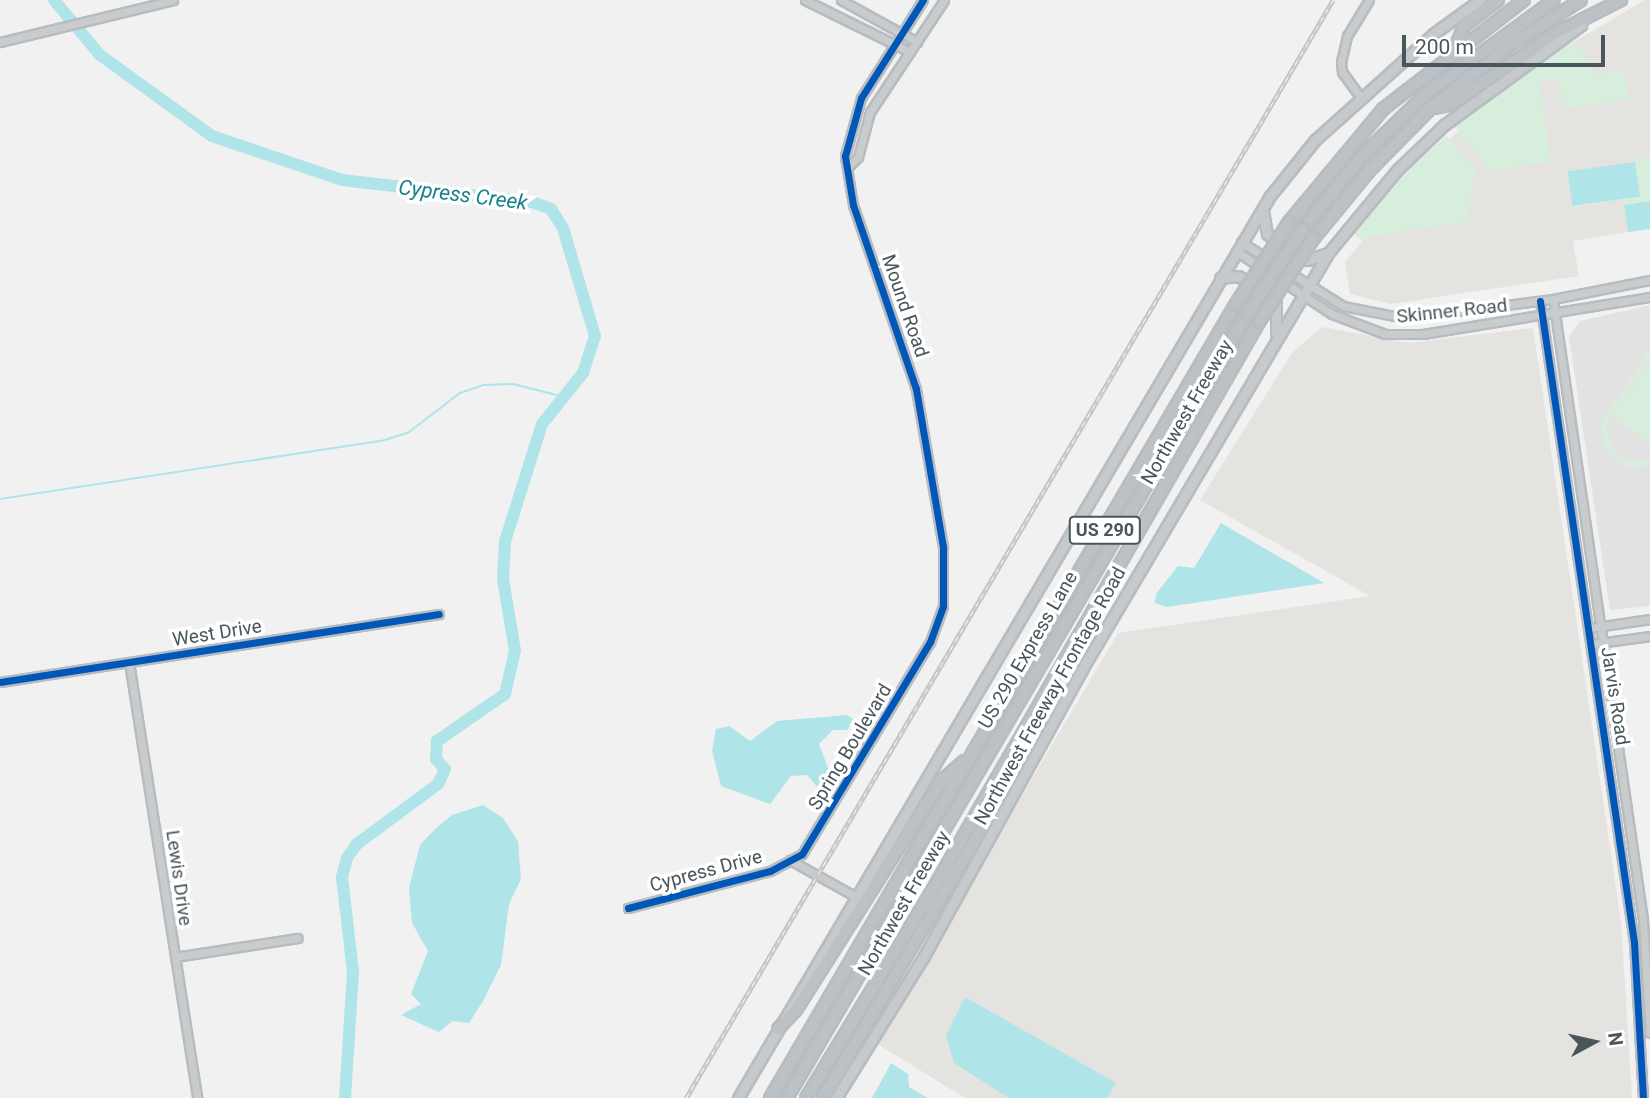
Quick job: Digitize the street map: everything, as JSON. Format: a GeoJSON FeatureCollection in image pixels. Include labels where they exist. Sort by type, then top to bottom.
{"type":"FeatureCollection","features":[{"type":"Feature","properties":{"kind":"highway"},"geometry":{"type":"LineString","coordinates":[[1454,50],[1464,26],[1498,0]]}},
{"type":"Feature","properties":{"kind":"highway","name":"Northwest Freeway"},"geometry":{"type":"LineString","coordinates":[[770,1098],[1235,306],[1289,222],[1382,109],[1454,50],[1524,0]]}},
{"type":"Feature","properties":{"kind":"highway","name":"US 290 Express Lane"},"geometry":{"type":"LineString","coordinates":[[786,1098],[1247,314],[1303,229],[1363,155],[1427,93],[1554,0]]}},
{"type":"Feature","properties":{"kind":"highway","name":"Northwest Freeway"},"geometry":{"type":"LineString","coordinates":[[806,1098],[999,774],[1259,322],[1314,238],[1378,160],[1431,108],[1512,44],[1581,0]]}},
{"type":"Feature","properties":{"kind":"highway"},"geometry":{"type":"LineString","coordinates":[[1431,108],[1450,105],[1558,32],[1624,0]]}},
{"type":"Feature","properties":{"kind":"highway"},"geometry":{"type":"LineString","coordinates":[[778,1029],[796,1010],[940,782],[972,754]]}},
{"type":"Feature","properties":{"kind":"highway"},"geometry":{"type":"LineString","coordinates":[[823,1098],[979,833],[1001,791],[999,774]]}},
{"type":"Feature","properties":{"kind":"main road"},"geometry":{"type":"LineString","coordinates":[[738,1098],[1264,206],[1315,140],[1361,98],[1480,0]]}},
{"type":"Feature","properties":{"kind":"main road","name":"Northwest Freeway Frontage Road"},"geometry":{"type":"LineString","coordinates":[[836,1098],[925,956],[1087,660],[1329,251],[1398,169],[1444,125],[1562,37],[1624,0]]}},
{"type":"Feature","properties":{"kind":"main road"},"geometry":{"type":"LineString","coordinates":[[1264,206],[1261,222],[1266,234],[1307,260],[1329,251]]}},
{"type":"Feature","properties":{"kind":"main road"},"geometry":{"type":"LineString","coordinates":[[1220,278],[1238,275],[1276,298],[1275,339]]}},
{"type":"Feature","properties":{"kind":"street"},"geometry":{"type":"LineString","coordinates":[[0,42],[173,0]]}},
{"type":"Feature","properties":{"kind":"street"},"geometry":{"type":"LineString","coordinates":[[805,0],[910,52]]}},
{"type":"Feature","properties":{"kind":"street"},"geometry":{"type":"LineString","coordinates":[[841,0],[917,42]]}},
{"type":"Feature","properties":{"kind":"street","name":"Mound Road"},"geometry":{"type":"LineString","coordinates":[[923,0],[860,98],[849,129],[848,167],[853,205],[921,412],[945,587],[930,642]]}},
{"type":"Feature","properties":{"kind":"street"},"geometry":{"type":"LineString","coordinates":[[848,167],[858,157],[870,111],[944,0]]}},
{"type":"Feature","properties":{"kind":"street"},"geometry":{"type":"LineString","coordinates":[[1361,98],[1342,72],[1341,62],[1347,36],[1369,0]]}},
{"type":"Feature","properties":{"kind":"street","name":"Skinner Road"},"geometry":{"type":"LineString","coordinates":[[1239,246],[1368,314],[1421,318],[1553,299],[1650,279]]}},
{"type":"Feature","properties":{"kind":"street","name":"Skinner Road"},"geometry":{"type":"LineString","coordinates":[[1239,246],[1301,295],[1359,327],[1385,334],[1423,334],[1650,297]]}},
{"type":"Feature","properties":{"kind":"street","name":"Jarvis Road"},"geometry":{"type":"LineString","coordinates":[[1553,299],[1643,920],[1650,1033]]}},
{"type":"Feature","properties":{"kind":"street","name":"Jarvis Road"},"geometry":{"type":"LineString","coordinates":[[1540,301],[1613,792],[1637,973],[1643,1098]]}},
{"type":"Feature","properties":{"kind":"street"},"geometry":{"type":"LineString","coordinates":[[1421,318],[1423,334]]}},
{"type":"Feature","properties":{"kind":"street"},"geometry":{"type":"LineString","coordinates":[[1563,460],[1576,458]]}},
{"type":"Feature","properties":{"kind":"street","name":"West Drive"},"geometry":{"type":"LineString","coordinates":[[0,682],[439,614]]}},
{"type":"Feature","properties":{"kind":"street"},"geometry":{"type":"LineString","coordinates":[[1589,628],[1650,619]]}},
{"type":"Feature","properties":{"kind":"street"},"geometry":{"type":"LineString","coordinates":[[1591,644],[1650,636]]}},
{"type":"Feature","properties":{"kind":"street","name":"Spring Boulevard"},"geometry":{"type":"LineString","coordinates":[[790,860],[809,847],[930,642]]}},
{"type":"Feature","properties":{"kind":"street","name":"Lewis Drive"},"geometry":{"type":"LineString","coordinates":[[129,662],[197,1098]]}},
{"type":"Feature","properties":{"kind":"street"},"geometry":{"type":"LineString","coordinates":[[1613,792],[1624,790]]}},
{"type":"Feature","properties":{"kind":"street"},"geometry":{"type":"LineString","coordinates":[[790,860],[858,898]]}},
{"type":"Feature","properties":{"kind":"street","name":"Cypress Drive"},"geometry":{"type":"LineString","coordinates":[[628,908],[770,871],[790,860]]}},
{"type":"Feature","properties":{"kind":"street"},"geometry":{"type":"LineString","coordinates":[[175,957],[298,939]]}},
{"type":"Feature","properties":{"kind":"shaded area"},"geometry":{"type":"Polygon","coordinates":[[[1645,0],[1650,0],[1650,201],[1634,162],[1573,207],[1623,199],[1628,232],[1573,241],[1579,276],[1390,304],[1350,294],[1345,262],[1443,144],[1515,85],[1595,74],[1570,44],[1645,0]]]}},
{"type":"Feature","properties":{"kind":"shaded area"},"geometry":{"type":"Polygon","coordinates":[[[1650,305],[1650,606],[1610,610],[1569,337],[1580,321],[1650,305]]]}},
{"type":"Feature","properties":{"kind":"shaded area"},"geometry":{"type":"Polygon","coordinates":[[[1322,327],[1409,343],[1533,328],[1621,922],[1632,1098],[965,1098],[876,1043],[1118,633],[1370,596],[1200,500],[1292,353],[1322,327]]]}},
{"type":"Feature","properties":{"kind":"green space"},"geometry":{"type":"Polygon","coordinates":[[[1566,42],[1583,51],[1595,74],[1624,70],[1629,100],[1563,109],[1559,79],[1540,82],[1551,161],[1491,171],[1454,126],[1566,42]]]}},
{"type":"Feature","properties":{"kind":"green space"},"geometry":{"type":"Polygon","coordinates":[[[1446,136],[1476,167],[1468,212],[1474,227],[1469,222],[1365,237],[1365,243],[1353,233],[1394,182],[1446,136]]]}},
{"type":"Feature","properties":{"kind":"green space"},"geometry":{"type":"Polygon","coordinates":[[[1650,157],[1650,201],[1624,205],[1623,199],[1639,197],[1635,159],[1650,157]]]}},
{"type":"Feature","properties":{"kind":"green space"},"geometry":{"type":"Polygon","coordinates":[[[1650,349],[1650,358],[1605,425],[1614,454],[1630,462],[1650,459],[1650,465],[1629,467],[1606,452],[1600,425],[1650,349]]]}},
{"type":"Feature","properties":{"kind":"green space"},"geometry":{"type":"Polygon","coordinates":[[[1650,363],[1650,444],[1612,416],[1650,363]]]}},
{"type":"Feature","properties":{"kind":"water"},"geometry":{"type":"Polygon","coordinates":[[[1635,162],[1640,197],[1573,206],[1568,171],[1635,162]]]}},
{"type":"Feature","properties":{"kind":"water"},"geometry":{"type":"Polygon","coordinates":[[[1650,201],[1650,229],[1628,232],[1624,205],[1650,201]]]}},
{"type":"Feature","properties":{"kind":"water"},"geometry":{"type":"Polygon","coordinates":[[[1221,523],[1324,583],[1167,607],[1155,603],[1156,594],[1178,566],[1194,568],[1221,523]]]}},
{"type":"Feature","properties":{"kind":"water"},"geometry":{"type":"Polygon","coordinates":[[[847,715],[854,719],[847,730],[833,730],[819,744],[830,773],[819,789],[807,775],[791,776],[770,804],[721,786],[712,750],[716,729],[729,726],[750,741],[777,721],[847,715]]]}},
{"type":"Feature","properties":{"kind":"water"},"geometry":{"type":"Polygon","coordinates":[[[483,805],[503,818],[518,841],[521,879],[509,904],[501,965],[483,1001],[469,1023],[452,1021],[439,1032],[401,1015],[421,1004],[411,994],[428,951],[412,923],[409,888],[420,845],[452,815],[483,805]]]}},
{"type":"Feature","properties":{"kind":"water"},"geometry":{"type":"Polygon","coordinates":[[[965,997],[1116,1083],[1107,1098],[1009,1098],[954,1063],[946,1036],[965,997]]]}},
{"type":"Feature","properties":{"kind":"water"},"geometry":{"type":"Polygon","coordinates":[[[891,1063],[908,1074],[909,1087],[928,1098],[872,1098],[891,1063]]]}},
{"type":"Feature","properties":{"kind":"waterway","name":"Cypress Creek"},"geometry":{"type":"LineString","coordinates":[[54,0],[100,55],[212,136],[342,180],[532,202],[551,209],[563,228],[595,336],[583,373],[542,424],[505,541],[503,579],[515,651],[505,694],[437,741],[436,759],[445,769],[438,784],[357,844],[347,858],[342,877],[353,972],[345,1098]]}},
{"type":"Feature","properties":{"kind":"waterway"},"geometry":{"type":"LineString","coordinates":[[0,499],[385,440],[409,432],[460,393],[483,385],[513,384],[564,397]]}},
{"type":"Feature","properties":{"kind":"railway"},"geometry":{"type":"LineString","coordinates":[[686,1098],[1333,0]]}},
{"type":"Feature","properties":{"kind":"cycle path"},"geometry":{"type":"LineString","coordinates":[[628,908],[770,871],[802,854],[930,642],[943,606],[943,547],[916,389],[853,205],[845,156],[861,98],[923,0]]}},
{"type":"Feature","properties":{"kind":"cycle path"},"geometry":{"type":"LineString","coordinates":[[1540,301],[1634,942],[1643,1098]]}},
{"type":"Feature","properties":{"kind":"cycle path"},"geometry":{"type":"LineString","coordinates":[[0,682],[439,614]]}}]}
